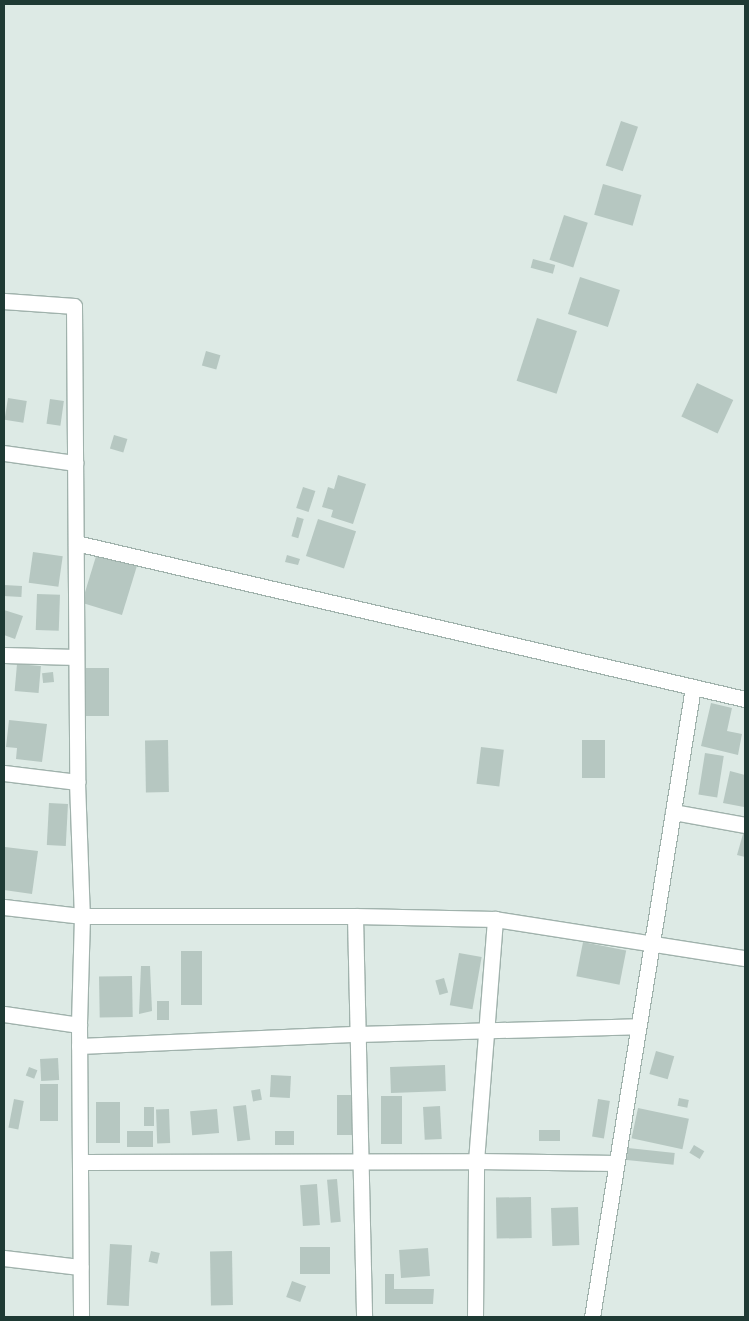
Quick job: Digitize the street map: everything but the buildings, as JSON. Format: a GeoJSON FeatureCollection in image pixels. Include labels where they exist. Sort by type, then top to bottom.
{"type":"FeatureCollection","features":[{"type":"Feature","properties":{"kind":"street"},"geometry":{"type":"LineString","coordinates":[[4,301],[74,306],[77,782],[82,916],[79,1025],[81,1317]]}},
{"type":"Feature","properties":{"kind":"street"},"geometry":{"type":"LineString","coordinates":[[4,453],[75,463]]}},
{"type":"Feature","properties":{"kind":"street"},"geometry":{"type":"LineString","coordinates":[[76,543],[745,699]]}},
{"type":"Feature","properties":{"kind":"street"},"geometry":{"type":"LineString","coordinates":[[4,655],[76,657]]}},
{"type":"Feature","properties":{"kind":"street"},"geometry":{"type":"LineString","coordinates":[[592,1317],[693,687]]}},
{"type":"Feature","properties":{"kind":"street"},"geometry":{"type":"LineString","coordinates":[[4,773],[77,782]]}},
{"type":"Feature","properties":{"kind":"street"},"geometry":{"type":"LineString","coordinates":[[673,812],[745,825]]}},
{"type":"Feature","properties":{"kind":"street"},"geometry":{"type":"LineString","coordinates":[[4,907],[82,916],[355,916],[495,919],[745,958]]}},
{"type":"Feature","properties":{"kind":"street"},"geometry":{"type":"LineString","coordinates":[[355,916],[364,1317]]}},
{"type":"Feature","properties":{"kind":"street"},"geometry":{"type":"LineString","coordinates":[[475,1317],[476,1161],[495,919]]}},
{"type":"Feature","properties":{"kind":"street"},"geometry":{"type":"LineString","coordinates":[[4,1014],[79,1025]]}},
{"type":"Feature","properties":{"kind":"street"},"geometry":{"type":"LineString","coordinates":[[79,1046],[358,1034],[638,1026]]}},
{"type":"Feature","properties":{"kind":"street"},"geometry":{"type":"LineString","coordinates":[[80,1162],[476,1161],[616,1163]]}},
{"type":"Feature","properties":{"kind":"street"},"geometry":{"type":"LineString","coordinates":[[4,1258],[80,1267]]}}]}
